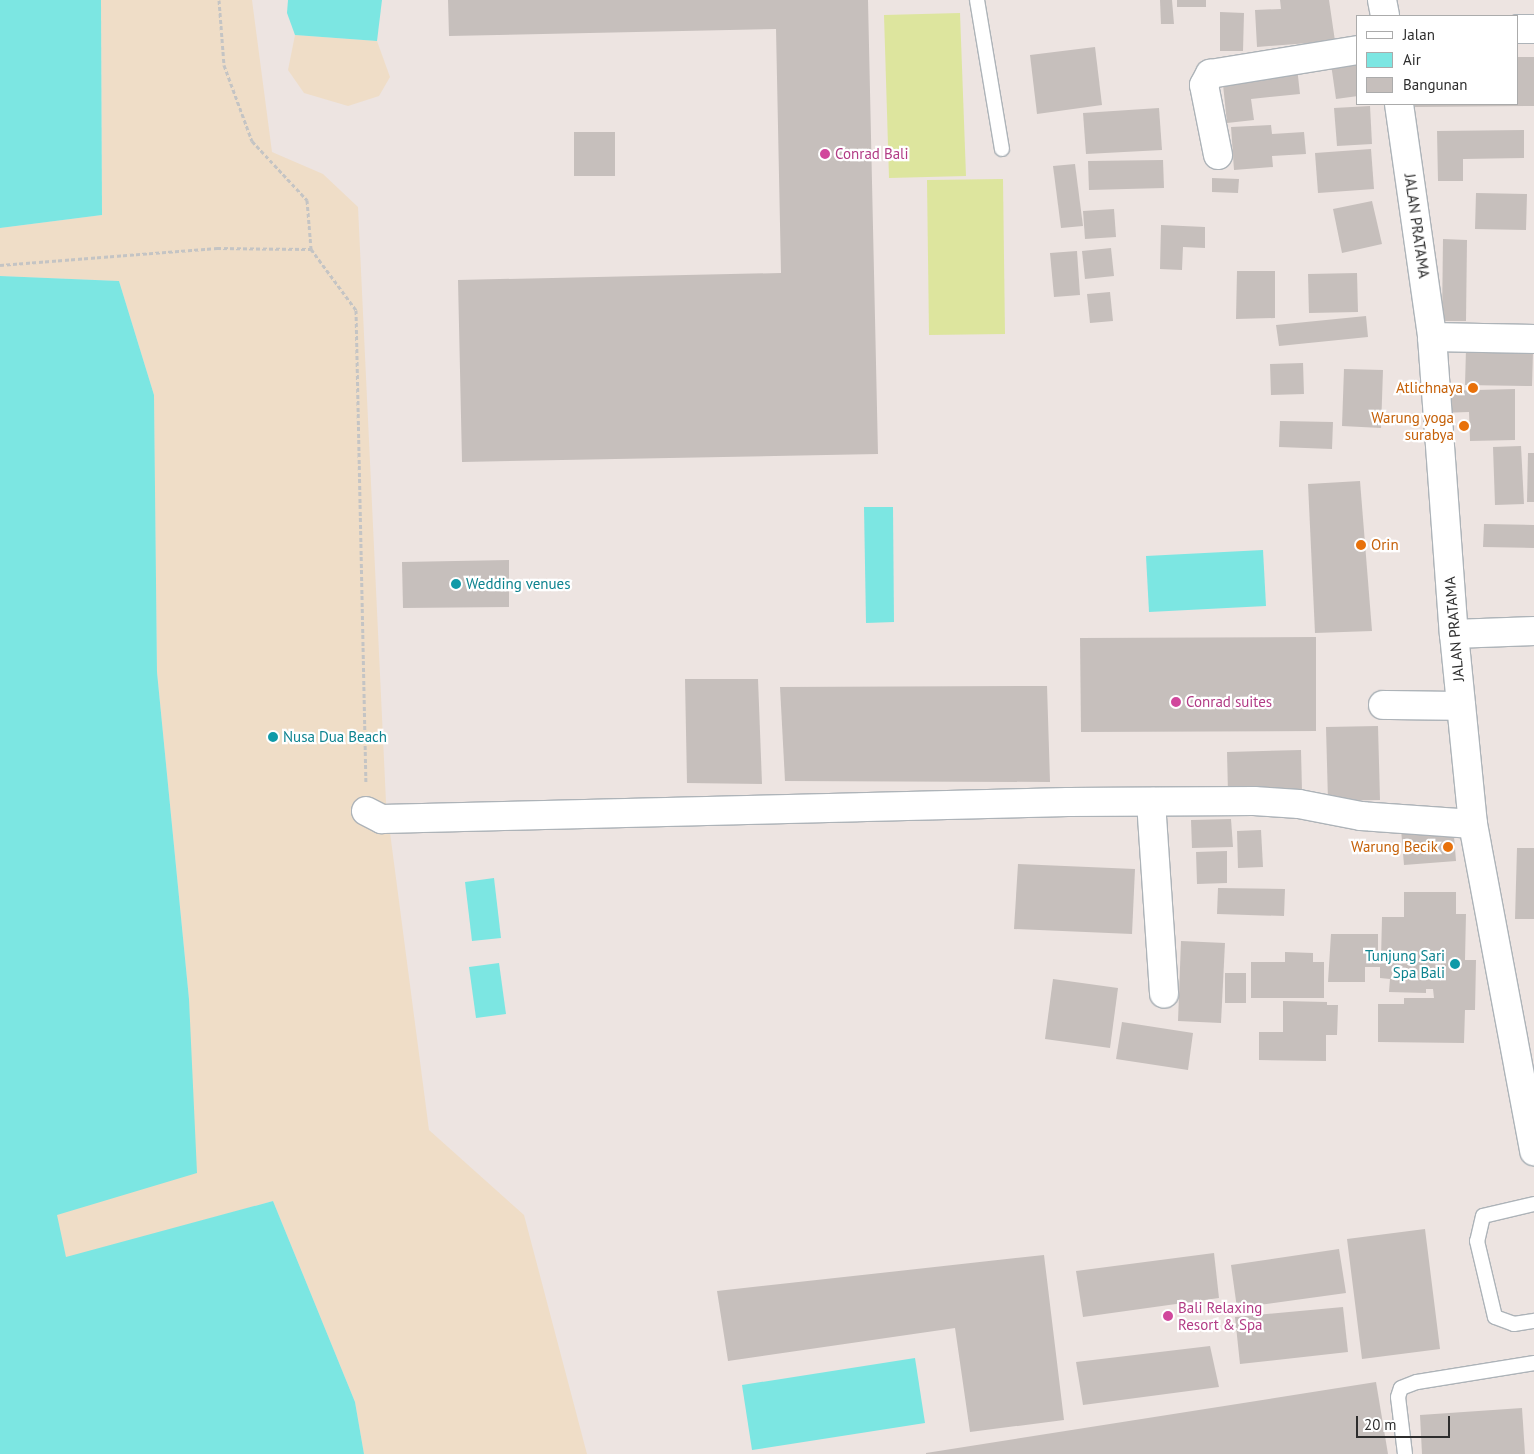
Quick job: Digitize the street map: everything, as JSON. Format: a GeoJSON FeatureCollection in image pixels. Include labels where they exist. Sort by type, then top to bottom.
{"type":"FeatureCollection","features":[{"type":"Feature","properties":{"kind":"street"},"geometry":{"type":"LineString","coordinates":[[1382,0],[1385,15]]}},
{"type":"Feature","properties":{"kind":"street"},"geometry":{"type":"LineString","coordinates":[[1519,29],[1534,29]]}},
{"type":"Feature","properties":{"kind":"street"},"geometry":{"type":"LineString","coordinates":[[1218,154],[1204,85],[1210,74],[1356,50]]}},
{"type":"Feature","properties":{"kind":"street","name":"JALAN PRATAMA"},"geometry":{"type":"LineString","coordinates":[[1399,105],[1432,337],[1454,634],[1473,824],[1525,1063],[1534,1151]]}},
{"type":"Feature","properties":{"kind":"street"},"geometry":{"type":"LineString","coordinates":[[1432,337],[1534,338]]}},
{"type":"Feature","properties":{"kind":"street"},"geometry":{"type":"LineString","coordinates":[[1454,634],[1534,631]]}},
{"type":"Feature","properties":{"kind":"street"},"geometry":{"type":"LineString","coordinates":[[1383,705],[1461,706]]}},
{"type":"Feature","properties":{"kind":"street"},"geometry":{"type":"LineString","coordinates":[[366,811],[382,819],[1151,802],[1290,804],[1361,816],[1473,824]]}},
{"type":"Feature","properties":{"kind":"street"},"geometry":{"type":"LineString","coordinates":[[1151,802],[1164,994]]}},
{"type":"Feature","properties":{"kind":"lane"},"geometry":{"type":"LineString","coordinates":[[977,0],[1002,149]]}},
{"type":"Feature","properties":{"kind":"lane"},"geometry":{"type":"LineString","coordinates":[[1534,1204],[1483,1216],[1477,1241],[1494,1317],[1514,1324],[1534,1321]]}},
{"type":"Feature","properties":{"kind":"lane"},"geometry":{"type":"LineString","coordinates":[[1404,1454],[1398,1397],[1402,1388],[1417,1382],[1534,1363]]}},
{"type":"Feature","properties":{"kind":"path"},"geometry":{"type":"LineString","coordinates":[[219,0],[224,66],[252,141],[306,200],[311,249],[356,310],[366,811]]}},
{"type":"Feature","properties":{"kind":"path"},"geometry":{"type":"LineString","coordinates":[[0,265],[217,248],[311,249]]}},
{"type":"Feature","properties":{"kind":"sand","name":"Nusa Dua Beach"},"geometry":{"type":"Polygon","coordinates":[[[101,0],[252,0],[272,152],[323,174],[358,207],[386,802],[429,1130],[524,1215],[587,1454],[364,1454],[355,1402],[273,1201],[66,1258],[56,1215],[189,999],[157,672],[154,395],[119,281],[0,276],[0,228],[102,215],[101,0]]]}},
{"type":"Feature","properties":{"kind":"sand"},"geometry":{"type":"Polygon","coordinates":[[[295,35],[377,41],[390,77],[379,96],[348,106],[304,93],[288,70],[295,35]]]}},
{"type":"Feature","properties":{"kind":"green space"},"geometry":{"type":"Polygon","coordinates":[[[960,13],[966,176],[889,178],[884,15],[960,13]]]}},
{"type":"Feature","properties":{"kind":"green space"},"geometry":{"type":"Polygon","coordinates":[[[1003,179],[1005,334],[929,335],[927,180],[1003,179]]]}},
{"type":"Feature","properties":{"kind":"water"},"geometry":{"type":"Polygon","coordinates":[[[0,0],[101,0],[102,215],[0,228],[0,0]]]}},
{"type":"Feature","properties":{"kind":"water"},"geometry":{"type":"Polygon","coordinates":[[[288,0],[382,0],[377,41],[295,35],[287,13],[288,0]]]}},
{"type":"Feature","properties":{"kind":"water"},"geometry":{"type":"Polygon","coordinates":[[[0,276],[119,281],[154,395],[157,672],[189,999],[197,1173],[57,1215],[66,1257],[273,1201],[355,1402],[364,1454],[0,1454],[0,276]]]}},
{"type":"Feature","properties":{"kind":"water"},"geometry":{"type":"Polygon","coordinates":[[[864,507],[893,507],[894,622],[866,623],[864,507]]]}},
{"type":"Feature","properties":{"kind":"water"},"geometry":{"type":"Polygon","coordinates":[[[1263,550],[1266,606],[1149,612],[1146,556],[1263,550]]]}},
{"type":"Feature","properties":{"kind":"water"},"geometry":{"type":"Polygon","coordinates":[[[494,878],[501,938],[472,941],[465,882],[494,878]]]}},
{"type":"Feature","properties":{"kind":"water"},"geometry":{"type":"Polygon","coordinates":[[[499,963],[506,1014],[476,1018],[469,967],[499,963]]]}},
{"type":"Feature","properties":{"kind":"water"},"geometry":{"type":"Polygon","coordinates":[[[915,1358],[925,1423],[752,1450],[742,1385],[915,1358]]]}},
{"type":"Feature","properties":{"kind":"building","name":"Conrad Bali"},"geometry":{"type":"Polygon","coordinates":[[[448,0],[868,0],[878,454],[462,462],[458,280],[781,273],[776,29],[449,36],[448,0]]]}},
{"type":"Feature","properties":{"kind":"building"},"geometry":{"type":"Polygon","coordinates":[[[1160,0],[1172,0],[1174,24],[1161,24],[1160,0]]]}},
{"type":"Feature","properties":{"kind":"building"},"geometry":{"type":"Polygon","coordinates":[[[1177,0],[1206,0],[1206,7],[1177,7],[1177,0]]]}},
{"type":"Feature","properties":{"kind":"building"},"geometry":{"type":"Polygon","coordinates":[[[1280,0],[1329,0],[1335,41],[1257,47],[1255,10],[1281,9],[1280,0]]]}},
{"type":"Feature","properties":{"kind":"building"},"geometry":{"type":"Polygon","coordinates":[[[1220,12],[1244,13],[1243,51],[1220,51],[1220,12]]]}},
{"type":"Feature","properties":{"kind":"building"},"geometry":{"type":"Polygon","coordinates":[[[1095,47],[1102,105],[1037,114],[1030,55],[1095,47]]]}},
{"type":"Feature","properties":{"kind":"building"},"geometry":{"type":"Polygon","coordinates":[[[1519,57],[1534,57],[1534,106],[1415,107],[1415,105],[1519,105],[1519,57]]]}},
{"type":"Feature","properties":{"kind":"building"},"geometry":{"type":"Polygon","coordinates":[[[1356,60],[1356,96],[1336,99],[1331,64],[1356,60]]]}},
{"type":"Feature","properties":{"kind":"building"},"geometry":{"type":"Polygon","coordinates":[[[1297,67],[1300,94],[1251,99],[1254,120],[1227,123],[1222,75],[1297,67]]]}},
{"type":"Feature","properties":{"kind":"building"},"geometry":{"type":"Polygon","coordinates":[[[1370,106],[1372,144],[1337,146],[1334,108],[1370,106]]]}},
{"type":"Feature","properties":{"kind":"building"},"geometry":{"type":"Polygon","coordinates":[[[1159,108],[1162,150],[1086,154],[1083,113],[1159,108]]]}},
{"type":"Feature","properties":{"kind":"building"},"geometry":{"type":"Polygon","coordinates":[[[1271,125],[1272,134],[1304,132],[1306,154],[1272,156],[1273,167],[1234,170],[1231,127],[1271,125]]]}},
{"type":"Feature","properties":{"kind":"building"},"geometry":{"type":"Polygon","coordinates":[[[1524,130],[1524,158],[1463,159],[1463,181],[1438,181],[1437,131],[1524,130]]]}},
{"type":"Feature","properties":{"kind":"building"},"geometry":{"type":"Polygon","coordinates":[[[574,132],[615,132],[615,176],[574,176],[574,132]]]}},
{"type":"Feature","properties":{"kind":"building"},"geometry":{"type":"Polygon","coordinates":[[[1371,149],[1374,189],[1318,193],[1315,153],[1371,149]]]}},
{"type":"Feature","properties":{"kind":"building"},"geometry":{"type":"Polygon","coordinates":[[[1163,160],[1164,188],[1089,190],[1088,161],[1163,160]]]}},
{"type":"Feature","properties":{"kind":"building"},"geometry":{"type":"Polygon","coordinates":[[[1075,164],[1083,226],[1061,228],[1053,166],[1075,164]]]}},
{"type":"Feature","properties":{"kind":"building"},"geometry":{"type":"Polygon","coordinates":[[[1212,178],[1239,179],[1238,193],[1212,192],[1212,178]]]}},
{"type":"Feature","properties":{"kind":"building"},"geometry":{"type":"Polygon","coordinates":[[[1476,193],[1527,194],[1526,230],[1475,229],[1476,193]]]}},
{"type":"Feature","properties":{"kind":"building"},"geometry":{"type":"Polygon","coordinates":[[[1372,201],[1382,244],[1342,253],[1333,209],[1372,201]]]}},
{"type":"Feature","properties":{"kind":"building"},"geometry":{"type":"Polygon","coordinates":[[[1114,209],[1116,237],[1085,239],[1083,211],[1114,209]]]}},
{"type":"Feature","properties":{"kind":"building"},"geometry":{"type":"Polygon","coordinates":[[[1161,225],[1205,227],[1205,248],[1183,247],[1182,270],[1160,269],[1161,225]]]}},
{"type":"Feature","properties":{"kind":"building"},"geometry":{"type":"Polygon","coordinates":[[[1443,239],[1467,240],[1466,321],[1442,321],[1443,239]]]}},
{"type":"Feature","properties":{"kind":"building"},"geometry":{"type":"Polygon","coordinates":[[[1111,248],[1114,276],[1085,279],[1082,251],[1111,248]]]}},
{"type":"Feature","properties":{"kind":"building"},"geometry":{"type":"Polygon","coordinates":[[[1077,251],[1080,295],[1054,297],[1050,253],[1077,251]]]}},
{"type":"Feature","properties":{"kind":"building"},"geometry":{"type":"Polygon","coordinates":[[[1237,271],[1275,271],[1275,318],[1236,319],[1237,271]]]}},
{"type":"Feature","properties":{"kind":"building"},"geometry":{"type":"Polygon","coordinates":[[[1357,273],[1358,312],[1309,313],[1308,274],[1357,273]]]}},
{"type":"Feature","properties":{"kind":"building"},"geometry":{"type":"Polygon","coordinates":[[[1110,292],[1113,321],[1090,323],[1087,294],[1110,292]]]}},
{"type":"Feature","properties":{"kind":"building"},"geometry":{"type":"Polygon","coordinates":[[[1366,316],[1368,337],[1279,346],[1276,325],[1366,316]]]}},
{"type":"Feature","properties":{"kind":"building"},"geometry":{"type":"Polygon","coordinates":[[[1466,349],[1533,351],[1532,386],[1465,385],[1466,349]]]}},
{"type":"Feature","properties":{"kind":"building"},"geometry":{"type":"Polygon","coordinates":[[[1303,363],[1304,394],[1271,395],[1270,364],[1303,363]]]}},
{"type":"Feature","properties":{"kind":"building"},"geometry":{"type":"Polygon","coordinates":[[[1344,369],[1383,370],[1381,428],[1342,426],[1344,369]]]}},
{"type":"Feature","properties":{"kind":"building"},"geometry":{"type":"Polygon","coordinates":[[[1515,389],[1515,440],[1470,441],[1469,412],[1439,413],[1439,391],[1515,389]]]}},
{"type":"Feature","properties":{"kind":"building"},"geometry":{"type":"Polygon","coordinates":[[[1280,421],[1333,422],[1332,449],[1279,447],[1280,421]]]}},
{"type":"Feature","properties":{"kind":"building"},"geometry":{"type":"Polygon","coordinates":[[[1521,446],[1524,504],[1495,505],[1493,447],[1521,446]]]}},
{"type":"Feature","properties":{"kind":"building"},"geometry":{"type":"Polygon","coordinates":[[[1528,453],[1534,453],[1534,502],[1527,502],[1528,453]]]}},
{"type":"Feature","properties":{"kind":"building"},"geometry":{"type":"Polygon","coordinates":[[[1360,481],[1372,631],[1315,633],[1308,484],[1360,481]]]}},
{"type":"Feature","properties":{"kind":"building"},"geometry":{"type":"Polygon","coordinates":[[[1484,524],[1534,525],[1534,548],[1483,547],[1484,524]]]}},
{"type":"Feature","properties":{"kind":"building","name":"Wedding venues"},"geometry":{"type":"Polygon","coordinates":[[[509,560],[509,607],[403,608],[402,562],[509,560]]]}},
{"type":"Feature","properties":{"kind":"building"},"geometry":{"type":"Polygon","coordinates":[[[1316,637],[1316,731],[1081,732],[1080,638],[1316,637]]]}},
{"type":"Feature","properties":{"kind":"building"},"geometry":{"type":"Polygon","coordinates":[[[685,679],[758,679],[762,784],[687,783],[685,679]]]}},
{"type":"Feature","properties":{"kind":"building"},"geometry":{"type":"Polygon","coordinates":[[[1047,686],[1050,782],[785,781],[780,687],[1047,686]]]}},
{"type":"Feature","properties":{"kind":"building"},"geometry":{"type":"Polygon","coordinates":[[[1378,726],[1380,800],[1328,801],[1326,727],[1378,726]]]}},
{"type":"Feature","properties":{"kind":"building"},"geometry":{"type":"Polygon","coordinates":[[[1301,750],[1302,791],[1228,793],[1227,752],[1301,750]]]}},
{"type":"Feature","properties":{"kind":"building"},"geometry":{"type":"Polygon","coordinates":[[[1231,819],[1233,847],[1192,848],[1191,820],[1231,819]]]}},
{"type":"Feature","properties":{"kind":"building"},"geometry":{"type":"Polygon","coordinates":[[[1453,824],[1456,861],[1404,865],[1401,829],[1453,824]]]}},
{"type":"Feature","properties":{"kind":"building"},"geometry":{"type":"Polygon","coordinates":[[[1261,830],[1263,867],[1238,868],[1237,831],[1261,830]]]}},
{"type":"Feature","properties":{"kind":"building"},"geometry":{"type":"Polygon","coordinates":[[[1517,848],[1534,848],[1534,919],[1515,919],[1517,848]]]}},
{"type":"Feature","properties":{"kind":"building"},"geometry":{"type":"Polygon","coordinates":[[[1227,851],[1227,883],[1197,884],[1196,852],[1227,851]]]}},
{"type":"Feature","properties":{"kind":"building"},"geometry":{"type":"Polygon","coordinates":[[[1018,864],[1135,869],[1132,934],[1014,929],[1018,864]]]}},
{"type":"Feature","properties":{"kind":"building"},"geometry":{"type":"Polygon","coordinates":[[[1218,888],[1285,889],[1284,916],[1217,914],[1218,888]]]}},
{"type":"Feature","properties":{"kind":"building","name":"Tunjung Sari Spa Bali"},"geometry":{"type":"Polygon","coordinates":[[[1404,892],[1456,892],[1456,914],[1466,914],[1465,960],[1476,960],[1475,1010],[1465,1010],[1464,1043],[1378,1042],[1378,1004],[1404,1004],[1404,998],[1434,998],[1433,989],[1426,989],[1426,993],[1389,992],[1390,979],[1380,978],[1380,967],[1365,967],[1365,982],[1328,982],[1331,934],[1378,934],[1378,959],[1381,959],[1382,917],[1404,917],[1404,892]]]}},
{"type":"Feature","properties":{"kind":"building"},"geometry":{"type":"Polygon","coordinates":[[[1181,941],[1225,943],[1221,1023],[1178,1021],[1181,941]]]}},
{"type":"Feature","properties":{"kind":"building"},"geometry":{"type":"Polygon","coordinates":[[[1285,952],[1313,953],[1313,962],[1324,962],[1324,998],[1251,998],[1251,962],[1285,962],[1285,952]]]}},
{"type":"Feature","properties":{"kind":"building"},"geometry":{"type":"Polygon","coordinates":[[[1225,973],[1246,973],[1246,1003],[1225,1003],[1225,973]]]}},
{"type":"Feature","properties":{"kind":"building"},"geometry":{"type":"Polygon","coordinates":[[[1053,979],[1118,988],[1110,1048],[1045,1039],[1053,979]]]}},
{"type":"Feature","properties":{"kind":"building"},"geometry":{"type":"Polygon","coordinates":[[[1283,1001],[1327,1002],[1327,1005],[1338,1005],[1337,1035],[1326,1035],[1326,1061],[1259,1060],[1259,1032],[1283,1032],[1283,1001]]]}},
{"type":"Feature","properties":{"kind":"building"},"geometry":{"type":"Polygon","coordinates":[[[1122,1022],[1193,1033],[1188,1070],[1116,1059],[1122,1022]]]}},
{"type":"Feature","properties":{"kind":"building"},"geometry":{"type":"Polygon","coordinates":[[[1425,1229],[1440,1349],[1362,1359],[1347,1239],[1425,1229]]]}},
{"type":"Feature","properties":{"kind":"building"},"geometry":{"type":"Polygon","coordinates":[[[1339,1249],[1346,1293],[1237,1308],[1231,1265],[1339,1249]]]}},
{"type":"Feature","properties":{"kind":"building"},"geometry":{"type":"Polygon","coordinates":[[[1214,1253],[1219,1298],[1083,1317],[1076,1271],[1214,1253]]]}},
{"type":"Feature","properties":{"kind":"building"},"geometry":{"type":"Polygon","coordinates":[[[1044,1255],[1064,1420],[970,1432],[955,1328],[728,1361],[717,1291],[1044,1255]]]}},
{"type":"Feature","properties":{"kind":"building"},"geometry":{"type":"Polygon","coordinates":[[[1343,1307],[1348,1352],[1240,1364],[1235,1317],[1343,1307]]]}},
{"type":"Feature","properties":{"kind":"building"},"geometry":{"type":"Polygon","coordinates":[[[1210,1346],[1219,1387],[1083,1405],[1076,1362],[1210,1346]]]}},
{"type":"Feature","properties":{"kind":"building"},"geometry":{"type":"Polygon","coordinates":[[[1376,1382],[1388,1454],[926,1454],[926,1453],[1376,1382]]]}},
{"type":"Feature","properties":{"kind":"building"},"geometry":{"type":"Polygon","coordinates":[[[1522,1408],[1525,1454],[1422,1454],[1420,1415],[1522,1408]]]}},
{"type":"Feature","properties":{"kind":"place","name":"Conrad Bali"},"geometry":{"type":"Point","coordinates":[825,154]}},
{"type":"Feature","properties":{"kind":"place","name":"Atlichnaya"},"geometry":{"type":"Point","coordinates":[1473,388]}},
{"type":"Feature","properties":{"kind":"place","name":"Warung yoga surabya"},"geometry":{"type":"Point","coordinates":[1464,426]}},
{"type":"Feature","properties":{"kind":"place","name":"Orin"},"geometry":{"type":"Point","coordinates":[1361,545]}},
{"type":"Feature","properties":{"kind":"place","name":"Wedding venues"},"geometry":{"type":"Point","coordinates":[456,584]}},
{"type":"Feature","properties":{"kind":"place","name":"Conrad suites"},"geometry":{"type":"Point","coordinates":[1176,702]}},
{"type":"Feature","properties":{"kind":"place","name":"Nusa Dua Beach"},"geometry":{"type":"Point","coordinates":[273,737]}},
{"type":"Feature","properties":{"kind":"place","name":"Warung Becik"},"geometry":{"type":"Point","coordinates":[1448,847]}},
{"type":"Feature","properties":{"kind":"place","name":"Tunjung Sari Spa Bali"},"geometry":{"type":"Point","coordinates":[1455,964]}},
{"type":"Feature","properties":{"kind":"place","name":"Bali Relaxing Resort & Spa"},"geometry":{"type":"Point","coordinates":[1168,1316]}}]}
